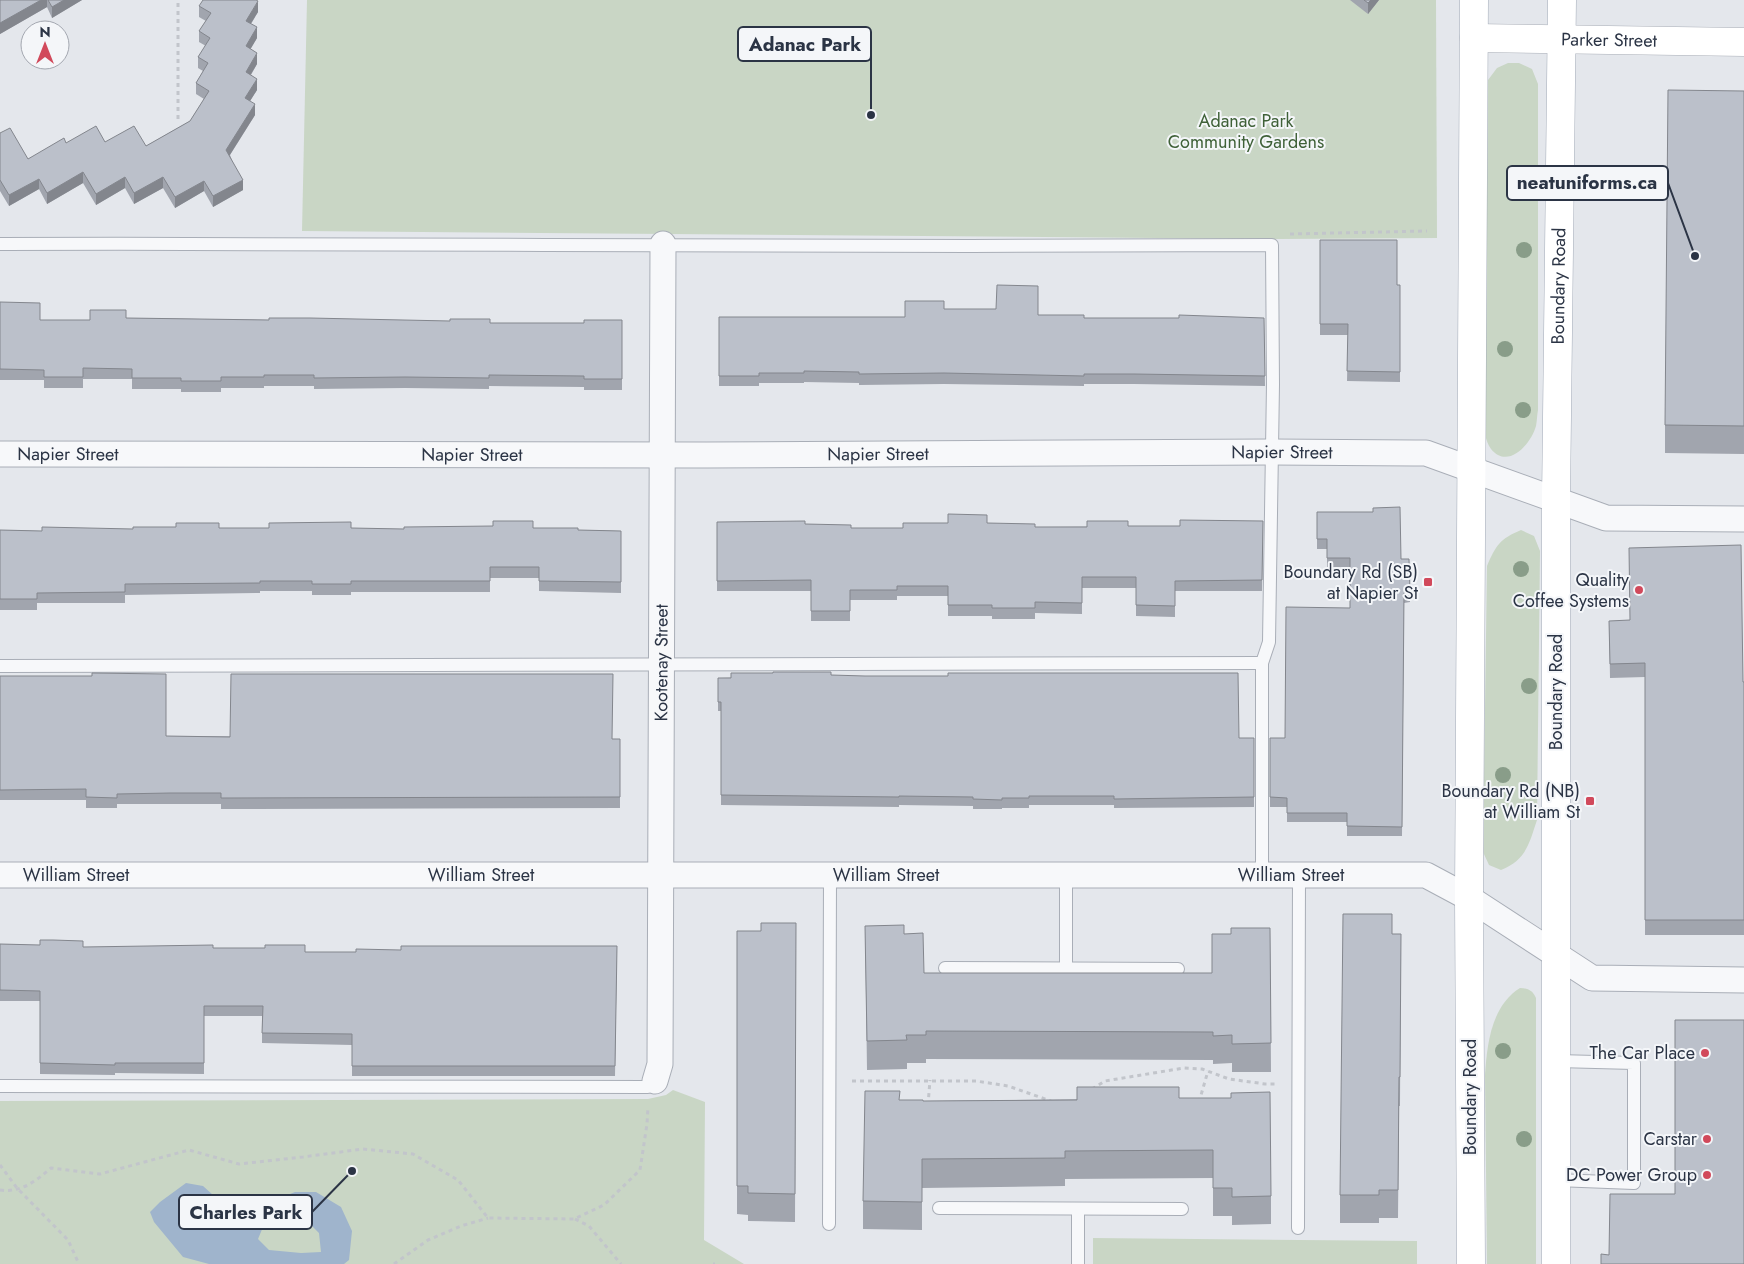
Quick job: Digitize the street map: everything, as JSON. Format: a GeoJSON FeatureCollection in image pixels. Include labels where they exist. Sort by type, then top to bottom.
{"type":"FeatureCollection","features":[{"type":"Feature","properties":{"kind":"main road","name":"Boundary Road"},"geometry":{"type":"LineString","coordinates":[[1471,1264],[1469,898],[1474,0]]}},
{"type":"Feature","properties":{"kind":"main road","name":"Boundary Road"},"geometry":{"type":"LineString","coordinates":[[1556,1264],[1556,500],[1562,0]]}},
{"type":"Feature","properties":{"kind":"main road","name":"Parker Street"},"geometry":{"type":"LineString","coordinates":[[1474,38],[1744,42]]}},
{"type":"Feature","properties":{"kind":"street","name":"Kootenay Street"},"geometry":{"type":"LineString","coordinates":[[652,1084],[660,1064],[664,455],[663,244]]}},
{"type":"Feature","properties":{"kind":"street","name":"Napier Street"},"geometry":{"type":"LineString","coordinates":[[0,454],[1426,453],[1606,518],[1744,519]]}},
{"type":"Feature","properties":{"kind":"street","name":"William Street"},"geometry":{"type":"LineString","coordinates":[[0,875],[1426,875],[1469,898],[1592,978],[1744,980]]}},
{"type":"Feature","properties":{"kind":"lane"},"geometry":{"type":"LineString","coordinates":[[0,244],[663,244],[994,247],[1272,245],[1273,384],[1269,642],[1262,663],[1262,876]]}},
{"type":"Feature","properties":{"kind":"lane"},"geometry":{"type":"LineString","coordinates":[[0,666],[1262,663]]}},
{"type":"Feature","properties":{"kind":"lane"},"geometry":{"type":"LineString","coordinates":[[829,1224],[830,876]]}},
{"type":"Feature","properties":{"kind":"lane"},"geometry":{"type":"LineString","coordinates":[[1066,876],[1066,969]]}},
{"type":"Feature","properties":{"kind":"lane"},"geometry":{"type":"LineString","coordinates":[[1298,1228],[1299,876]]}},
{"type":"Feature","properties":{"kind":"lane"},"geometry":{"type":"LineString","coordinates":[[945,968],[1178,969]]}},
{"type":"Feature","properties":{"kind":"lane"},"geometry":{"type":"LineString","coordinates":[[1556,1062],[1634,1064],[1634,1183],[1556,1180]]}},
{"type":"Feature","properties":{"kind":"lane"},"geometry":{"type":"LineString","coordinates":[[0,1086],[652,1084]]}},
{"type":"Feature","properties":{"kind":"lane"},"geometry":{"type":"LineString","coordinates":[[939,1208],[1182,1209]]}},
{"type":"Feature","properties":{"kind":"lane"},"geometry":{"type":"LineString","coordinates":[[1078,1209],[1078,1264]]}},
{"type":"Feature","properties":{"kind":"path"},"geometry":{"type":"LineString","coordinates":[[178,0],[178,118]]}},
{"type":"Feature","properties":{"kind":"path"},"geometry":{"type":"LineString","coordinates":[[1272,245],[1276,234],[1426,231]]}},
{"type":"Feature","properties":{"kind":"path"},"geometry":{"type":"LineString","coordinates":[[1085,1094],[1105,1081],[1184,1068],[1208,1071],[1229,1079],[1256,1083],[1299,1084]]}},
{"type":"Feature","properties":{"kind":"path"},"geometry":{"type":"LineString","coordinates":[[1196,1110],[1208,1071]]}},
{"type":"Feature","properties":{"kind":"path"},"geometry":{"type":"LineString","coordinates":[[928,1108],[930,1080]]}},
{"type":"Feature","properties":{"kind":"path"},"geometry":{"type":"LineString","coordinates":[[829,1081],[976,1081],[1008,1086],[1057,1103]]}},
{"type":"Feature","properties":{"kind":"path"},"geometry":{"type":"LineString","coordinates":[[574,1219],[604,1205],[640,1170],[652,1084]]}},
{"type":"Feature","properties":{"kind":"path"},"geometry":{"type":"LineString","coordinates":[[0,1190],[9,1191],[31,1184],[51,1168],[100,1174],[189,1150],[239,1164],[363,1148],[413,1154],[458,1180],[488,1218]]}},
{"type":"Feature","properties":{"kind":"path"},"geometry":{"type":"LineString","coordinates":[[0,1165],[17,1188],[68,1240],[79,1264]]}},
{"type":"Feature","properties":{"kind":"path"},"geometry":{"type":"LineString","coordinates":[[394,1264],[428,1240],[461,1226],[488,1218],[574,1219],[589,1226],[621,1264]]}},
{"type":"Feature","properties":{"kind":"green space","name":"Adanac Park Community Gardens"},"geometry":{"type":"Polygon","coordinates":[[[307,0],[1436,0],[1437,238],[1281,239],[302,231],[307,0]]]}},
{"type":"Feature","properties":{"kind":"green space"},"geometry":{"type":"Polygon","coordinates":[[[1508,63],[1519,63],[1532,69],[1538,84],[1538,410],[1536,426],[1524,447],[1511,456],[1504,457],[1491,449],[1485,434],[1488,80],[1497,68],[1508,63]]]}},
{"type":"Feature","properties":{"kind":"green space"},"geometry":{"type":"Polygon","coordinates":[[[1521,530],[1534,536],[1540,551],[1537,820],[1529,844],[1521,856],[1501,870],[1489,865],[1483,852],[1487,566],[1493,553],[1503,540],[1521,530]]]}},
{"type":"Feature","properties":{"kind":"green space"},"geometry":{"type":"Polygon","coordinates":[[[1520,988],[1530,990],[1536,998],[1536,1264],[1487,1264],[1485,1075],[1487,1051],[1492,1027],[1497,1016],[1510,996],[1520,988]]]}},
{"type":"Feature","properties":{"kind":"green space"},"geometry":{"type":"Polygon","coordinates":[[[673,1090],[705,1102],[704,1240],[744,1264],[0,1264],[0,1101],[648,1099],[666,1095],[673,1090]]]}},
{"type":"Feature","properties":{"kind":"green space"},"geometry":{"type":"Polygon","coordinates":[[[1093,1238],[1417,1241],[1417,1264],[1093,1264],[1093,1238]]]}},
{"type":"Feature","properties":{"kind":"water"},"geometry":{"type":"Polygon","coordinates":[[[186,1183],[203,1186],[213,1195],[258,1207],[295,1192],[316,1192],[341,1207],[352,1231],[349,1260],[344,1264],[209,1264],[183,1257],[154,1222],[150,1212],[160,1202],[186,1183]],[[284,1220],[263,1227],[258,1239],[269,1250],[301,1253],[321,1252],[319,1233],[307,1221],[284,1220]]]}},
{"type":"Feature","properties":{"kind":"building"},"geometry":{"type":"Polygon","coordinates":[[[0,0],[41,0],[0,23],[0,0]]]}},
{"type":"Feature","properties":{"kind":"building"},"geometry":{"type":"Polygon","coordinates":[[[48,0],[64,0],[52,7],[48,0]]]}},
{"type":"Feature","properties":{"kind":"building"},"geometry":{"type":"Polygon","coordinates":[[[203,0],[258,1],[246,21],[257,27],[246,46],[257,53],[246,72],[257,79],[245,98],[255,104],[226,150],[243,180],[213,196],[204,181],[175,197],[163,177],[134,193],[125,177],[96,194],[83,172],[47,193],[39,179],[9,195],[0,180],[0,133],[10,128],[28,159],[64,138],[66,143],[96,126],[105,142],[134,126],[146,146],[190,121],[209,91],[196,83],[208,63],[198,57],[210,38],[199,31],[211,13],[199,6],[203,0]]]}},
{"type":"Feature","properties":{"kind":"building"},"geometry":{"type":"Polygon","coordinates":[[[1668,90],[1744,91],[1744,426],[1665,425],[1668,90]]]}},
{"type":"Feature","properties":{"kind":"building"},"geometry":{"type":"Polygon","coordinates":[[[1320,240],[1397,240],[1397,285],[1400,285],[1400,372],[1347,371],[1348,324],[1320,324],[1320,240]]]}},
{"type":"Feature","properties":{"kind":"building"},"geometry":{"type":"Polygon","coordinates":[[[997,285],[1038,286],[1038,315],[1084,315],[1084,318],[1179,318],[1179,315],[1264,318],[1265,376],[859,374],[859,372],[804,371],[804,373],[759,373],[759,376],[719,376],[719,317],[905,317],[905,301],[944,301],[944,309],[996,309],[997,285]]]}},
{"type":"Feature","properties":{"kind":"building"},"geometry":{"type":"Polygon","coordinates":[[[0,302],[40,303],[40,320],[90,320],[90,310],[126,310],[126,318],[269,320],[269,318],[310,318],[450,321],[450,319],[490,319],[490,323],[584,323],[584,320],[622,320],[622,379],[584,379],[584,376],[489,375],[489,378],[314,378],[314,375],[264,375],[264,377],[221,377],[221,381],[181,381],[181,378],[132,378],[132,369],[83,368],[83,377],[44,377],[44,370],[0,369],[0,302]]]}},
{"type":"Feature","properties":{"kind":"building"},"geometry":{"type":"Polygon","coordinates":[[[1400,507],[1401,559],[1409,559],[1410,593],[1404,593],[1402,827],[1347,826],[1347,813],[1287,813],[1287,798],[1270,797],[1270,738],[1285,738],[1286,607],[1350,608],[1350,558],[1327,558],[1327,539],[1317,539],[1317,512],[1373,512],[1373,508],[1400,507]]]}},
{"type":"Feature","properties":{"kind":"building"},"geometry":{"type":"Polygon","coordinates":[[[948,514],[987,515],[987,523],[1035,524],[1035,527],[1087,527],[1087,521],[1128,521],[1128,526],[1180,526],[1180,520],[1263,521],[1262,580],[1175,581],[1175,606],[1136,605],[1136,577],[1082,577],[1082,603],[1035,602],[1035,608],[992,608],[992,605],[948,605],[948,586],[897,586],[897,590],[850,590],[850,611],[811,611],[811,580],[717,581],[717,522],[805,521],[805,524],[851,525],[851,528],[903,528],[903,523],[948,523],[948,514]]]}},
{"type":"Feature","properties":{"kind":"building"},"geometry":{"type":"Polygon","coordinates":[[[493,521],[533,521],[533,528],[578,528],[578,530],[621,531],[621,582],[539,581],[539,567],[490,567],[490,581],[351,581],[351,584],[312,584],[312,581],[260,581],[260,583],[125,584],[125,592],[37,593],[37,599],[0,599],[0,530],[42,531],[42,527],[133,529],[133,527],[176,527],[176,523],[219,523],[219,528],[269,528],[269,523],[351,522],[351,528],[404,529],[404,527],[493,526],[493,521]]]}},
{"type":"Feature","properties":{"kind":"building"},"geometry":{"type":"Polygon","coordinates":[[[1741,545],[1744,682],[1744,920],[1645,920],[1645,663],[1610,664],[1609,621],[1630,620],[1629,548],[1741,545]]]}},
{"type":"Feature","properties":{"kind":"building"},"geometry":{"type":"Polygon","coordinates":[[[831,672],[831,675],[865,676],[948,676],[948,673],[1238,673],[1239,738],[1254,738],[1254,797],[1114,799],[1114,796],[1029,796],[1029,798],[1002,798],[1002,800],[973,799],[973,797],[721,795],[721,702],[718,702],[718,678],[731,678],[731,673],[831,672]]]}},
{"type":"Feature","properties":{"kind":"building"},"geometry":{"type":"Polygon","coordinates":[[[92,673],[166,674],[166,736],[230,737],[231,674],[613,674],[612,739],[620,739],[620,797],[221,798],[221,793],[170,793],[117,794],[117,798],[86,797],[86,789],[0,790],[0,676],[92,676],[92,673]]]}},
{"type":"Feature","properties":{"kind":"building"},"geometry":{"type":"Polygon","coordinates":[[[1343,914],[1392,914],[1392,934],[1401,934],[1398,1190],[1379,1190],[1379,1195],[1340,1195],[1343,914]]]}},
{"type":"Feature","properties":{"kind":"building"},"geometry":{"type":"Polygon","coordinates":[[[761,923],[796,923],[795,1194],[748,1193],[748,1186],[737,1186],[737,931],[761,931],[761,923]]]}},
{"type":"Feature","properties":{"kind":"building"},"geometry":{"type":"Polygon","coordinates":[[[904,925],[904,934],[923,933],[924,973],[1212,973],[1212,934],[1231,934],[1231,928],[1270,928],[1271,1043],[1232,1044],[1232,1035],[1213,1036],[1213,1032],[926,1031],[926,1035],[906,1035],[907,1040],[867,1041],[865,926],[904,925]]]}},
{"type":"Feature","properties":{"kind":"building"},"geometry":{"type":"Polygon","coordinates":[[[40,940],[83,941],[83,947],[213,945],[213,948],[265,948],[265,945],[305,945],[305,952],[356,952],[356,949],[401,950],[401,946],[617,946],[615,1066],[352,1066],[352,1034],[262,1033],[263,1006],[204,1006],[204,1063],[115,1063],[115,1065],[40,1063],[40,991],[0,990],[0,944],[40,945],[40,940]]]}},
{"type":"Feature","properties":{"kind":"building"},"geometry":{"type":"Polygon","coordinates":[[[1675,1020],[1744,1020],[1744,1264],[1601,1264],[1601,1254],[1609,1255],[1610,1194],[1675,1194],[1675,1020]]]}},
{"type":"Feature","properties":{"kind":"building"},"geometry":{"type":"Polygon","coordinates":[[[1077,1087],[1179,1087],[1179,1098],[1231,1098],[1231,1093],[1270,1092],[1271,1196],[1232,1197],[1232,1188],[1213,1188],[1213,1150],[1065,1151],[1065,1158],[922,1159],[922,1202],[863,1201],[865,1091],[900,1091],[899,1100],[1077,1100],[1077,1087]]]}},
{"type":"Feature","properties":{"kind":"place","name":"Adanac Park"},"geometry":{"type":"Point","coordinates":[871,115]}},
{"type":"Feature","properties":{"kind":"place","name":"neatuniforms.ca"},"geometry":{"type":"Point","coordinates":[1695,256]}},
{"type":"Feature","properties":{"kind":"place","name":"Boundary Rd (SB) at Napier St"},"geometry":{"type":"Point","coordinates":[1428,582]}},
{"type":"Feature","properties":{"kind":"place","name":"Quality Coffee Systems"},"geometry":{"type":"Point","coordinates":[1639,590]}},
{"type":"Feature","properties":{"kind":"place","name":"Boundary Rd (NB) at William St"},"geometry":{"type":"Point","coordinates":[1590,801]}},
{"type":"Feature","properties":{"kind":"place","name":"The Car Place"},"geometry":{"type":"Point","coordinates":[1705,1053]}},
{"type":"Feature","properties":{"kind":"place","name":"Carstar"},"geometry":{"type":"Point","coordinates":[1707,1139]}},
{"type":"Feature","properties":{"kind":"place","name":"Charles Park"},"geometry":{"type":"Point","coordinates":[352,1171]}},
{"type":"Feature","properties":{"kind":"place","name":"DC Power Group"},"geometry":{"type":"Point","coordinates":[1707,1175]}}]}
